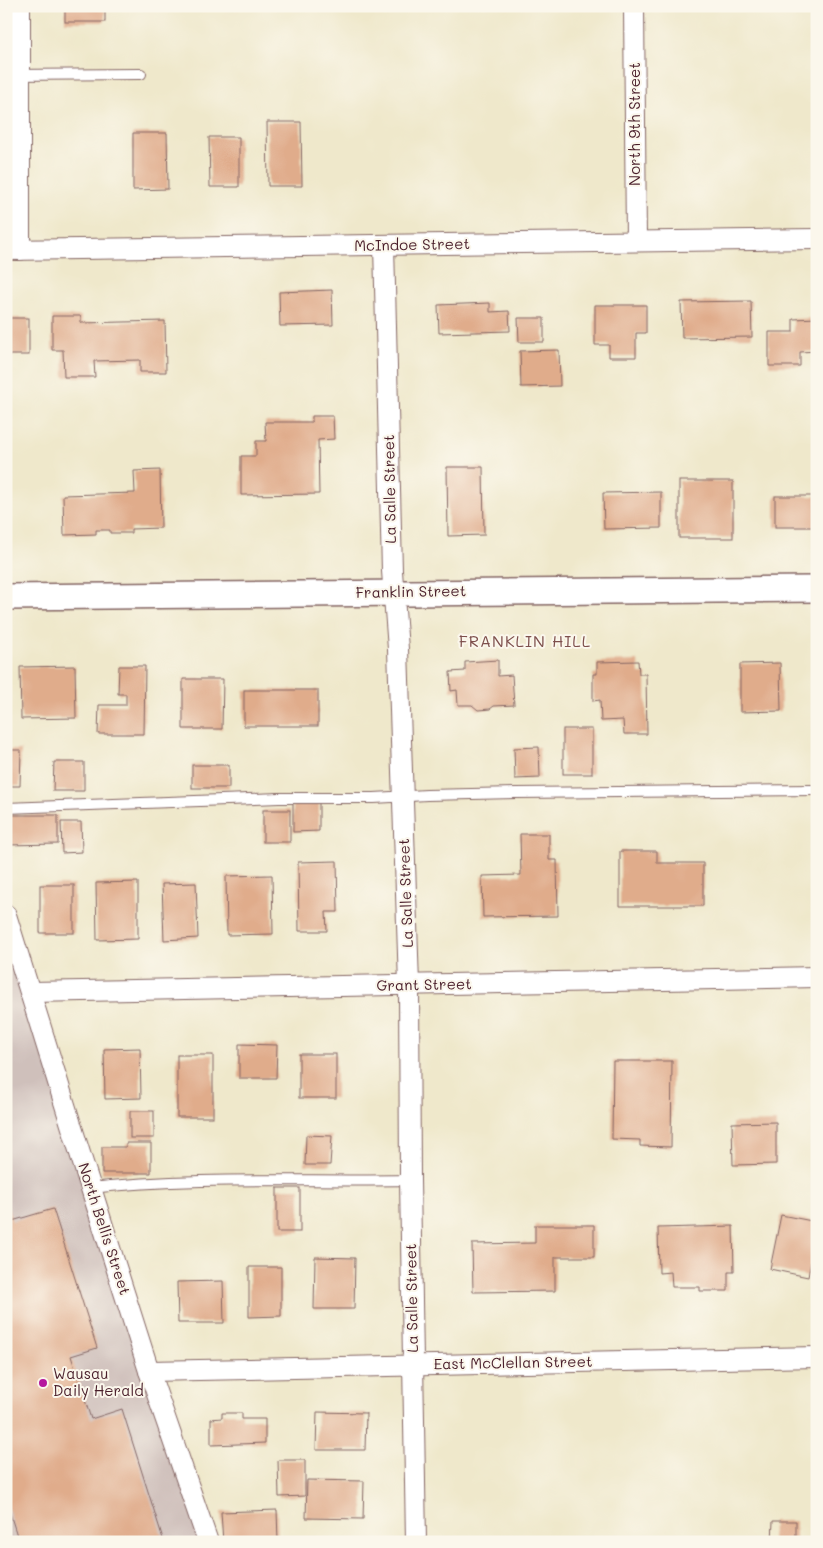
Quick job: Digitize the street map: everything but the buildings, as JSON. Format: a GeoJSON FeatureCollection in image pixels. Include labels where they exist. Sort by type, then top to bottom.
{"type":"FeatureCollection","features":[{"type":"Feature","properties":{"kind":"street"},"geometry":{"type":"LineString","coordinates":[[13,250],[13,75],[20,6]]}},
{"type":"Feature","properties":{"kind":"street","name":"North 9th Street"},"geometry":{"type":"LineString","coordinates":[[634,6],[636,241]]}},
{"type":"Feature","properties":{"kind":"street","name":"McIndoe Street"},"geometry":{"type":"LineString","coordinates":[[13,250],[817,238]]}},
{"type":"Feature","properties":{"kind":"street","name":"La Salle Street"},"geometry":{"type":"LineString","coordinates":[[384,245],[392,571],[398,649],[409,985],[416,1542]]}},
{"type":"Feature","properties":{"kind":"street","name":"Franklin Street"},"geometry":{"type":"LineString","coordinates":[[6,597],[817,589]]}},
{"type":"Feature","properties":{"kind":"street","name":"North Bellis Street"},"geometry":{"type":"LineString","coordinates":[[6,914],[149,1371],[208,1542]]}},
{"type":"Feature","properties":{"kind":"street","name":"Grant Street"},"geometry":{"type":"LineString","coordinates":[[31,992],[817,977]]}},
{"type":"Feature","properties":{"kind":"street","name":"East McClellan Street"},"geometry":{"type":"LineString","coordinates":[[149,1371],[817,1357]]}},
{"type":"Feature","properties":{"kind":"lane"},"geometry":{"type":"LineString","coordinates":[[13,75],[140,74]]}},
{"type":"Feature","properties":{"kind":"lane"},"geometry":{"type":"LineString","coordinates":[[6,808],[262,798],[817,790]]}},
{"type":"Feature","properties":{"kind":"lane"},"geometry":{"type":"LineString","coordinates":[[91,1188],[174,1182],[410,1180]]}},
{"type":"Feature","properties":{"kind":"shaded area"},"geometry":{"type":"Polygon","coordinates":[[[6,915],[208,1542],[6,1542],[6,915]]]}},
{"type":"Feature","properties":{"kind":"place","name":"Wausau Daily Herald"},"geometry":{"type":"Point","coordinates":[43,1383]}},
{"type":"Feature","properties":{"kind":"district","name":"FRANKLIN HILL"},"geometry":{"type":"Point","coordinates":[525,641]}}]}
